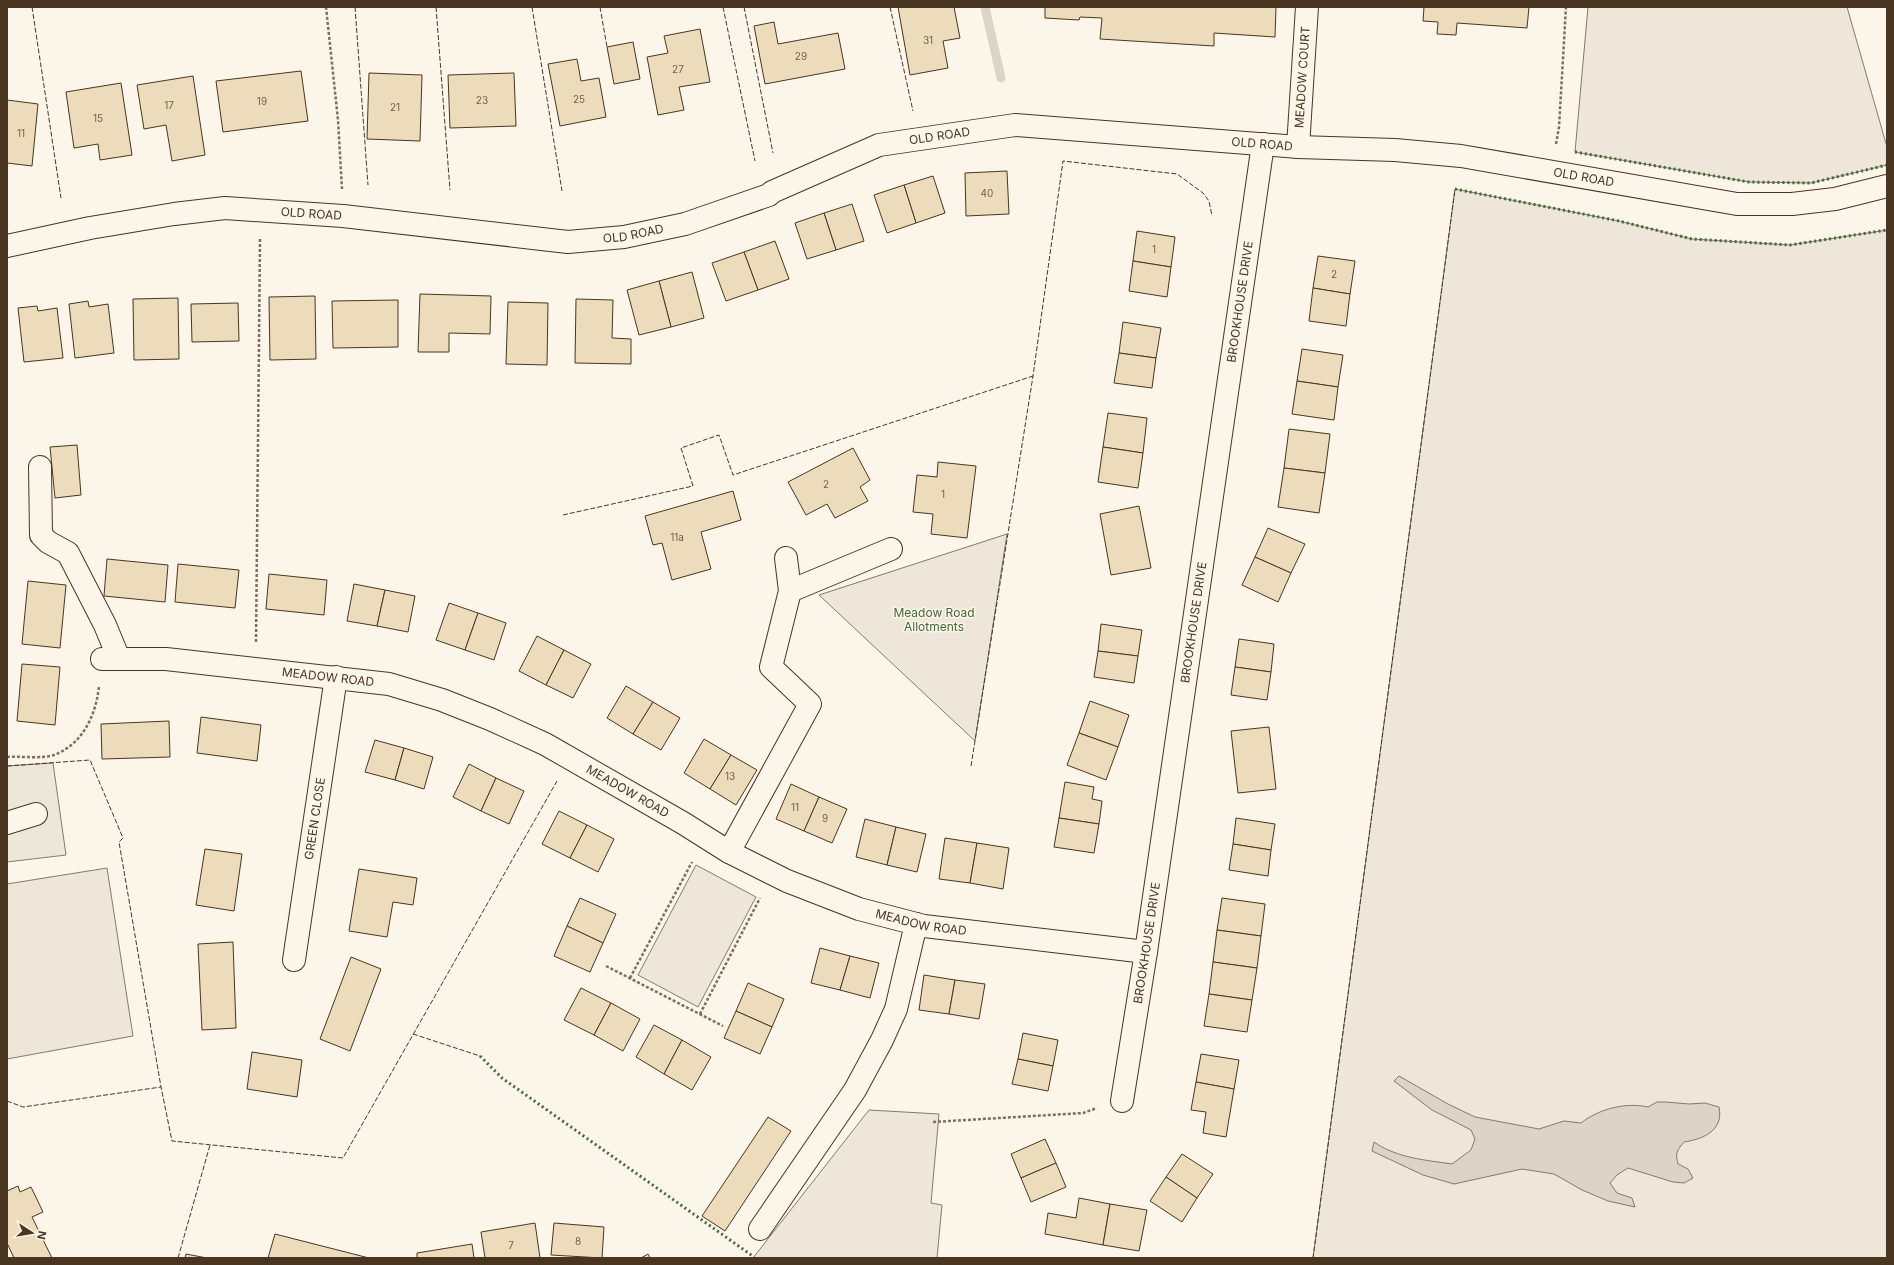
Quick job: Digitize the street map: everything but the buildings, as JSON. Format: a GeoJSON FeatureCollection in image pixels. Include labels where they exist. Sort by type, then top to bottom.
{"type":"FeatureCollection","features":[{"type":"Feature","properties":{"kind":"street","name":"MEADOW COURT"},"geometry":{"type":"LineString","coordinates":[[1298,147],[1307,7]]}},
{"type":"Feature","properties":{"kind":"street","name":"OLD ROAD"},"geometry":{"type":"LineString","coordinates":[[7,246],[90,228],[174,214],[225,208],[343,216],[568,242],[624,237],[685,224],[769,195],[772,192],[879,145],[1015,125],[1298,147],[1410,151],[1461,156],[1737,204],[1792,204],[1835,199],[1887,186]]}},
{"type":"Feature","properties":{"kind":"street","name":"BROOKHOUSE DRIVE"},"geometry":{"type":"LineString","coordinates":[[1122,1101],[1146,952],[1263,144]]}},
{"type":"Feature","properties":{"kind":"street"},"geometry":{"type":"LineString","coordinates":[[40,467],[41,535],[48,542],[68,553],[102,618],[111,659]]}},
{"type":"Feature","properties":{"kind":"street"},"geometry":{"type":"LineString","coordinates":[[790,591],[891,549]]}},
{"type":"Feature","properties":{"kind":"street"},"geometry":{"type":"LineString","coordinates":[[730,852],[810,704],[771,667],[790,591],[786,558]]}},
{"type":"Feature","properties":{"kind":"street","name":"MEADOW ROAD"},"geometry":{"type":"LineString","coordinates":[[111,659],[166,659],[389,684],[442,700],[490,719],[552,748],[705,836],[730,852],[773,874],[859,909],[916,924],[1146,952]]}},
{"type":"Feature","properties":{"kind":"street","name":"GREEN CLOSE"},"geometry":{"type":"LineString","coordinates":[[294,960],[336,677]]}},
{"type":"Feature","properties":{"kind":"street"},"geometry":{"type":"LineString","coordinates":[[7,823],[36,814]]}},
{"type":"Feature","properties":{"kind":"street"},"geometry":{"type":"LineString","coordinates":[[760,1229],[855,1090],[882,1040],[896,1009],[916,924]]}},
{"type":"Feature","properties":{"kind":"path"},"geometry":{"type":"LineString","coordinates":[[326,7],[338,120],[343,216]]}},
{"type":"Feature","properties":{"kind":"path"},"geometry":{"type":"LineString","coordinates":[[1551,172],[1559,127],[1566,7]]}},
{"type":"Feature","properties":{"kind":"path"},"geometry":{"type":"LineString","coordinates":[[256,669],[260,210]]}},
{"type":"Feature","properties":{"kind":"path"},"geometry":{"type":"LineString","coordinates":[[7,757],[53,755],[71,746],[86,729],[97,702],[111,659]]}},
{"type":"Feature","properties":{"kind":"path"},"geometry":{"type":"LineString","coordinates":[[630,978],[705,836]]}},
{"type":"Feature","properties":{"kind":"path"},"geometry":{"type":"LineString","coordinates":[[700,1014],[773,874]]}},
{"type":"Feature","properties":{"kind":"path"},"geometry":{"type":"LineString","coordinates":[[606,966],[722,1026]]}},
{"type":"Feature","properties":{"kind":"path"},"geometry":{"type":"LineString","coordinates":[[933,1122],[1083,1113],[1122,1101]]}},
{"type":"Feature","properties":{"kind":"green space"},"geometry":{"type":"Polygon","coordinates":[[[1588,7],[1847,7],[1887,147],[1887,165],[1811,183],[1749,182],[1575,152],[1588,7]]]}},
{"type":"Feature","properties":{"kind":"green space"},"geometry":{"type":"Polygon","coordinates":[[[1455,189],[1619,221],[1692,239],[1790,245],[1887,230],[1887,1258],[1313,1258],[1455,189]]]}},
{"type":"Feature","properties":{"kind":"green space","name":"Meadow Road Allotments"},"geometry":{"type":"Polygon","coordinates":[[[1007,534],[975,741],[819,595],[1007,534]]]}},
{"type":"Feature","properties":{"kind":"green space"},"geometry":{"type":"Polygon","coordinates":[[[696,865],[756,897],[698,1007],[638,975],[696,865]]]}},
{"type":"Feature","properties":{"kind":"green space"},"geometry":{"type":"Polygon","coordinates":[[[107,868],[133,1036],[7,1059],[7,884],[107,868]]]}},
{"type":"Feature","properties":{"kind":"green space"},"geometry":{"type":"Polygon","coordinates":[[[869,1110],[939,1114],[931,1203],[942,1205],[937,1258],[753,1258],[869,1110]]]}},
{"type":"Feature","properties":{"kind":"shaded area"},"geometry":{"type":"Polygon","coordinates":[[[53,763],[66,855],[7,862],[7,766],[53,763]]]}},
{"type":"Feature","properties":{"kind":"shaded area"},"geometry":{"type":"Polygon","coordinates":[[[1399,1076],[1448,1104],[1475,1117],[1539,1129],[1564,1121],[1581,1123],[1604,1110],[1621,1106],[1630,1105],[1648,1107],[1657,1102],[1689,1104],[1705,1103],[1719,1107],[1720,1115],[1718,1122],[1711,1132],[1705,1136],[1684,1142],[1678,1150],[1678,1164],[1688,1169],[1693,1178],[1684,1183],[1673,1182],[1628,1168],[1617,1175],[1610,1183],[1617,1193],[1632,1198],[1635,1207],[1608,1201],[1582,1190],[1554,1174],[1522,1169],[1454,1184],[1423,1175],[1372,1151],[1374,1142],[1392,1152],[1402,1155],[1422,1160],[1452,1164],[1471,1150],[1475,1139],[1471,1130],[1432,1110],[1394,1081],[1399,1076]]]}},
{"type":"Feature","properties":{"kind":"waterway"},"geometry":{"type":"LineString","coordinates":[[985,7],[1001,78]]}},
{"type":"Feature","properties":{"kind":"hedge"},"geometry":{"type":"LineString","coordinates":[[1575,152],[1749,182],[1811,183],[1887,165]]}},
{"type":"Feature","properties":{"kind":"hedge"},"geometry":{"type":"LineString","coordinates":[[1455,189],[1619,221],[1692,239],[1790,245],[1887,230]]}},
{"type":"Feature","properties":{"kind":"hedge"},"geometry":{"type":"LineString","coordinates":[[480,1056],[502,1078],[754,1257]]}},
{"type":"Feature","properties":{"kind":"fence"},"geometry":{"type":"LineString","coordinates":[[32,7],[61,198]]}},
{"type":"Feature","properties":{"kind":"fence"},"geometry":{"type":"LineString","coordinates":[[355,7],[368,185]]}},
{"type":"Feature","properties":{"kind":"fence"},"geometry":{"type":"LineString","coordinates":[[436,7],[450,190]]}},
{"type":"Feature","properties":{"kind":"fence"},"geometry":{"type":"LineString","coordinates":[[532,7],[562,191]]}},
{"type":"Feature","properties":{"kind":"fence"},"geometry":{"type":"LineString","coordinates":[[600,7],[607,47]]}},
{"type":"Feature","properties":{"kind":"fence"},"geometry":{"type":"LineString","coordinates":[[723,7],[755,161]]}},
{"type":"Feature","properties":{"kind":"fence"},"geometry":{"type":"LineString","coordinates":[[744,7],[773,153]]}},
{"type":"Feature","properties":{"kind":"fence"},"geometry":{"type":"LineString","coordinates":[[890,7],[913,111]]}},
{"type":"Feature","properties":{"kind":"fence"},"geometry":{"type":"LineString","coordinates":[[971,766],[1033,376],[1063,161],[1177,174],[1203,193],[1209,201],[1212,216]]}},
{"type":"Feature","properties":{"kind":"fence"},"geometry":{"type":"LineString","coordinates":[[1313,1258],[1455,189]]}},
{"type":"Feature","properties":{"kind":"fence"},"geometry":{"type":"LineString","coordinates":[[563,515],[693,486],[681,448],[719,435],[733,475],[1033,376]]}},
{"type":"Feature","properties":{"kind":"fence"},"geometry":{"type":"LineString","coordinates":[[7,766],[90,760],[123,838],[119,842],[161,1087],[172,1141],[343,1158],[557,781]]}},
{"type":"Feature","properties":{"kind":"fence"},"geometry":{"type":"LineString","coordinates":[[413,1034],[480,1056]]}},
{"type":"Feature","properties":{"kind":"fence"},"geometry":{"type":"LineString","coordinates":[[7,1101],[23,1107],[161,1087]]}},
{"type":"Feature","properties":{"kind":"fence"},"geometry":{"type":"LineString","coordinates":[[178,1258],[210,1145]]}}]}
